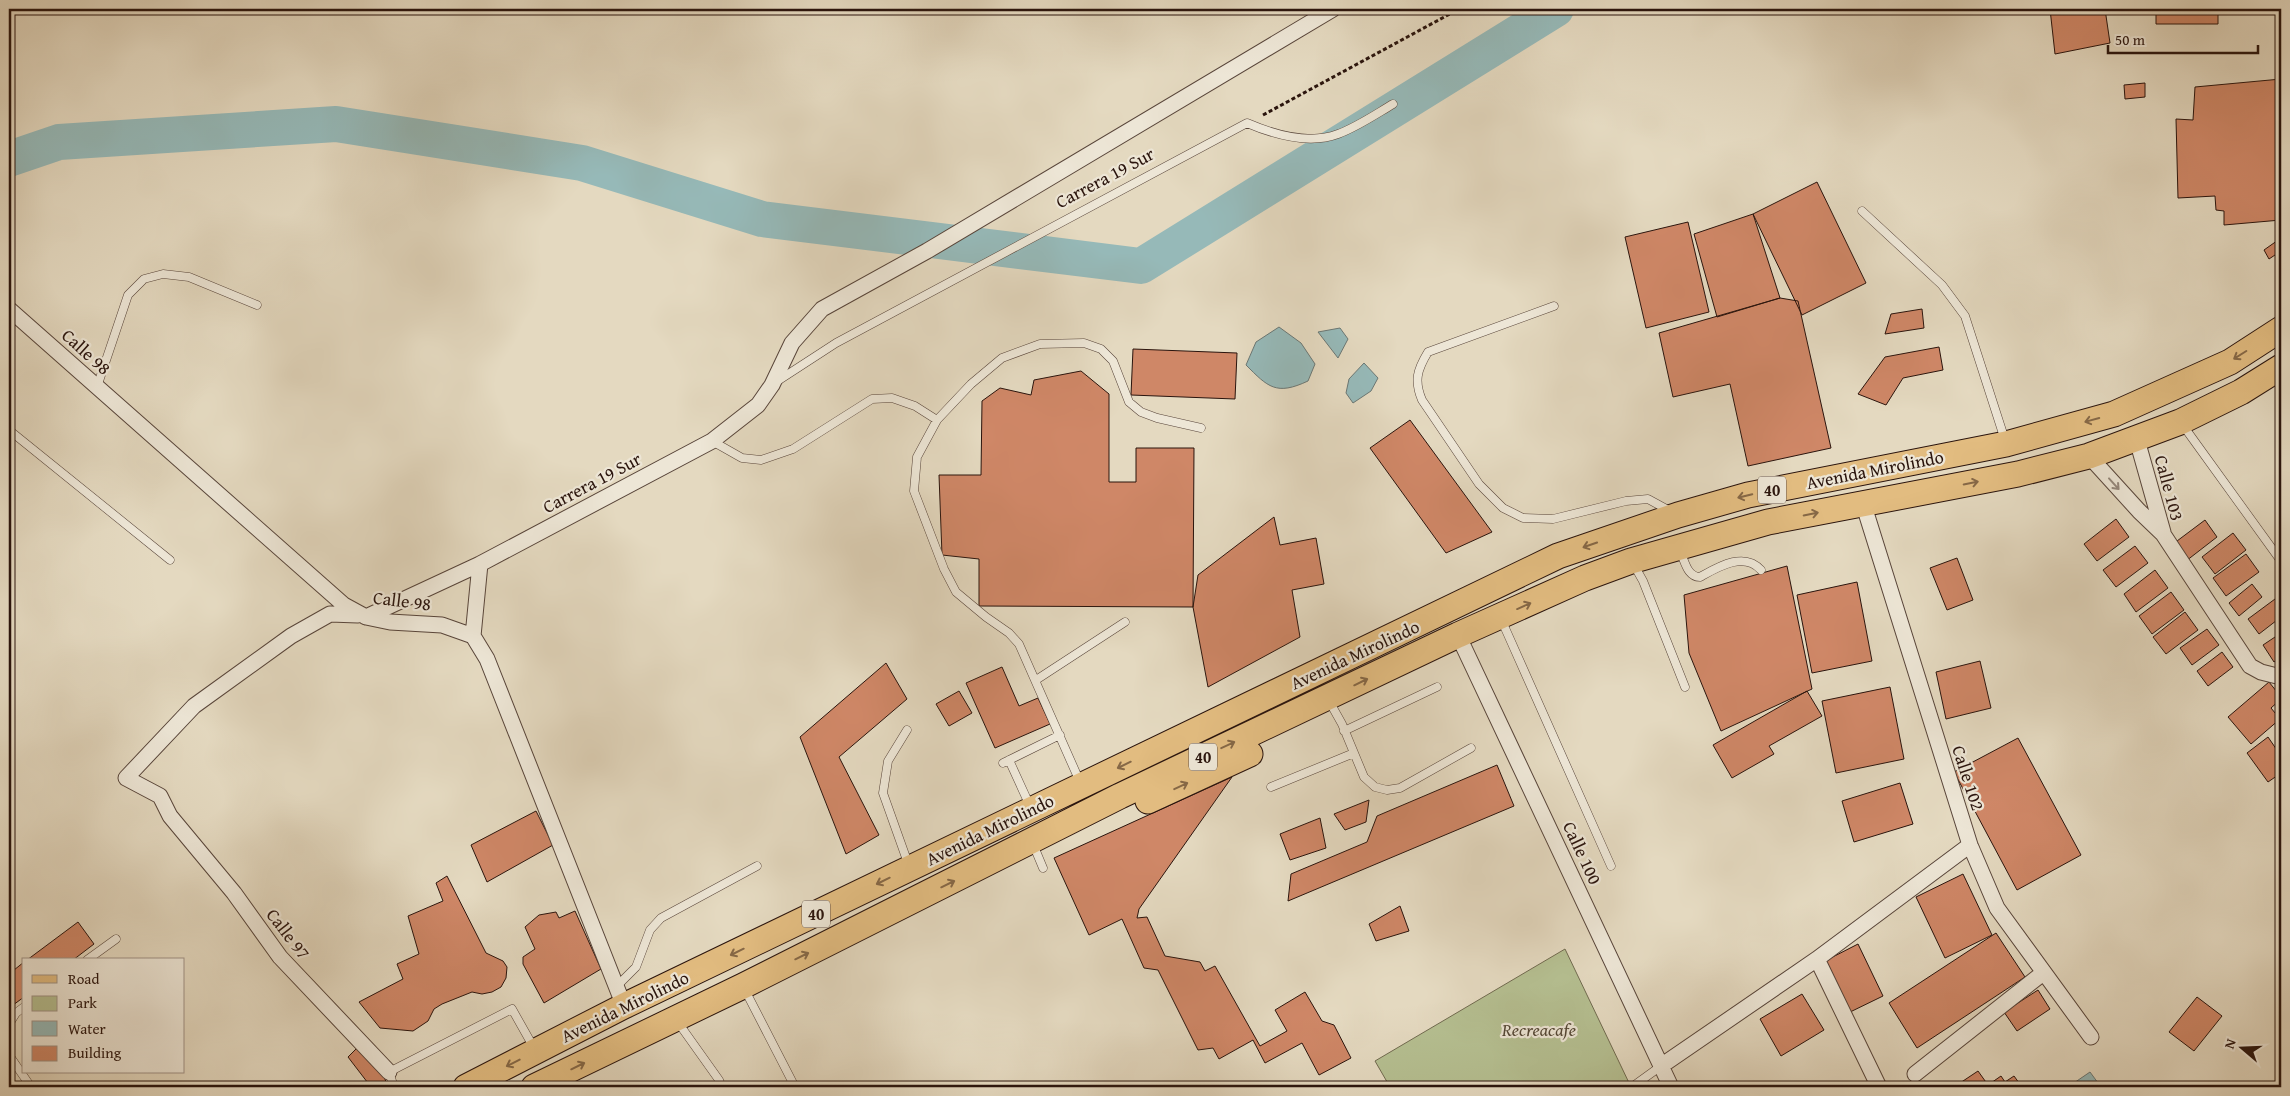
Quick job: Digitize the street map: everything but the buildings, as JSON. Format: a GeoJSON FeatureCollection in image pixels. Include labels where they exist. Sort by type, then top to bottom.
{"type":"FeatureCollection","features":[{"type":"Feature","properties":{"kind":"main road","name":"Avenida Mirolindo"},"geometry":{"type":"LineString","coordinates":[[534,1087],[743,986],[1120,796],[1132,803],[1140,804],[1251,753],[1270,738],[1285,718],[1321,686],[1436,617],[1558,556],[1678,515],[1748,495],[2006,444],[2114,414],[2230,362],[2281,329]]}},
{"type":"Feature","properties":{"kind":"main road","name":"Avenida Mirolindo"},"geometry":{"type":"LineString","coordinates":[[466,1087],[536,1052],[621,996],[910,868],[1274,693],[1321,686],[1458,635],[1585,578],[1631,561],[1678,547],[1768,522],[2018,474],[2089,456],[2137,440],[2180,422],[2241,392],[2281,368]]}},
{"type":"Feature","properties":{"kind":"main road"},"geometry":{"type":"LineString","coordinates":[[1285,718],[1274,693],[1328,652],[1405,618],[1436,617]]}},
{"type":"Feature","properties":{"kind":"street","name":"Carrera 19 Sur"},"geometry":{"type":"LineString","coordinates":[[364,616],[480,564],[712,441],[758,405],[772,385],[792,343],[822,309],[927,251],[1333,9]]}},
{"type":"Feature","properties":{"kind":"street","name":"Calle 98"},"geometry":{"type":"LineString","coordinates":[[9,309],[344,605],[364,616],[390,622],[442,625],[473,636]]}},
{"type":"Feature","properties":{"kind":"street","name":"Calle 103"},"geometry":{"type":"LineString","coordinates":[[2137,440],[2163,534]]}},
{"type":"Feature","properties":{"kind":"street","name":"Calle 103"},"geometry":{"type":"LineString","coordinates":[[2089,456],[2139,511],[2163,534]]}},
{"type":"Feature","properties":{"kind":"street","name":"Calle 102"},"geometry":{"type":"LineString","coordinates":[[1864,504],[1970,845],[1997,908],[2091,1037]]}},
{"type":"Feature","properties":{"kind":"street"},"geometry":{"type":"LineString","coordinates":[[2163,534],[2250,666],[2261,672],[2281,677]]}},
{"type":"Feature","properties":{"kind":"street"},"geometry":{"type":"LineString","coordinates":[[480,564],[473,636],[487,659],[621,996]]}},
{"type":"Feature","properties":{"kind":"street","name":"Calle 97"},"geometry":{"type":"LineString","coordinates":[[364,616],[330,614],[291,636],[194,706],[126,778],[160,796],[170,816],[234,893],[280,957],[389,1072]]}},
{"type":"Feature","properties":{"kind":"street","name":"Calle 100"},"geometry":{"type":"LineString","coordinates":[[1458,635],[1671,1087]]}},
{"type":"Feature","properties":{"kind":"street"},"geometry":{"type":"LineString","coordinates":[[1661,1066],[1817,959],[1970,845]]}},
{"type":"Feature","properties":{"kind":"street"},"geometry":{"type":"LineString","coordinates":[[1817,959],[1879,1087]]}},
{"type":"Feature","properties":{"kind":"street"},"geometry":{"type":"LineString","coordinates":[[1915,1074],[2043,973]]}},
{"type":"Feature","properties":{"kind":"lane"},"geometry":{"type":"LineString","coordinates":[[1247,123],[1268,132],[1309,140],[1338,134],[1393,104]]}},
{"type":"Feature","properties":{"kind":"lane","name":"Carrera 19 Sur"},"geometry":{"type":"LineString","coordinates":[[772,385],[836,343],[1247,123]]}},
{"type":"Feature","properties":{"kind":"lane"},"geometry":{"type":"LineString","coordinates":[[1862,211],[1942,285],[1965,316],[2006,444]]}},
{"type":"Feature","properties":{"kind":"lane"},"geometry":{"type":"LineString","coordinates":[[97,387],[128,296],[144,279],[163,274],[189,277],[257,305]]}},
{"type":"Feature","properties":{"kind":"lane"},"geometry":{"type":"LineString","coordinates":[[1554,306],[1428,352],[1419,367],[1417,388],[1422,400],[1479,484],[1503,508],[1523,518],[1553,518],[1648,499],[1678,515]]}},
{"type":"Feature","properties":{"kind":"lane"},"geometry":{"type":"LineString","coordinates":[[1081,785],[1019,644],[1009,633],[986,618],[956,592],[944,569],[914,491],[917,457],[937,420],[971,384],[1002,358],[1040,344],[1084,343],[1101,349],[1112,361],[1129,402],[1141,412],[1201,428]]}},
{"type":"Feature","properties":{"kind":"lane"},"geometry":{"type":"LineString","coordinates":[[712,441],[742,458],[761,460],[793,448],[872,399],[892,398],[915,406],[937,420]]}},
{"type":"Feature","properties":{"kind":"lane","name":"Calle 103"},"geometry":{"type":"LineString","coordinates":[[2180,422],[2281,561]]}},
{"type":"Feature","properties":{"kind":"lane"},"geometry":{"type":"LineString","coordinates":[[9,430],[170,560]]}},
{"type":"Feature","properties":{"kind":"lane"},"geometry":{"type":"LineString","coordinates":[[1678,547],[1689,572],[1696,577],[1700,577],[1726,563],[1751,563],[1762,570]]}},
{"type":"Feature","properties":{"kind":"lane"},"geometry":{"type":"LineString","coordinates":[[1631,561],[1642,580],[1685,687]]}},
{"type":"Feature","properties":{"kind":"lane"},"geometry":{"type":"LineString","coordinates":[[1500,616],[1611,866]]}},
{"type":"Feature","properties":{"kind":"lane"},"geometry":{"type":"LineString","coordinates":[[1036,680],[1125,622]]}},
{"type":"Feature","properties":{"kind":"lane"},"geometry":{"type":"LineString","coordinates":[[1321,686],[1344,730],[1364,777],[1374,787],[1387,790],[1400,788],[1472,748]]}},
{"type":"Feature","properties":{"kind":"lane"},"geometry":{"type":"LineString","coordinates":[[1344,730],[1437,687]]}},
{"type":"Feature","properties":{"kind":"lane"},"geometry":{"type":"LineString","coordinates":[[907,730],[888,761],[883,793],[910,868]]}},
{"type":"Feature","properties":{"kind":"lane"},"geometry":{"type":"LineString","coordinates":[[1032,810],[1006,762],[1060,735]]}},
{"type":"Feature","properties":{"kind":"lane"},"geometry":{"type":"LineString","coordinates":[[1271,788],[1354,753]]}},
{"type":"Feature","properties":{"kind":"lane"},"geometry":{"type":"LineString","coordinates":[[1032,842],[1043,868]]}},
{"type":"Feature","properties":{"kind":"lane"},"geometry":{"type":"LineString","coordinates":[[621,996],[636,967],[650,930],[661,918],[758,866]]}},
{"type":"Feature","properties":{"kind":"lane"},"geometry":{"type":"LineString","coordinates":[[90,958],[116,939]]}},
{"type":"Feature","properties":{"kind":"lane"},"geometry":{"type":"LineString","coordinates":[[743,986],[794,1087]]}},
{"type":"Feature","properties":{"kind":"lane"},"geometry":{"type":"LineString","coordinates":[[9,1024],[16,1013],[22,1008]]}},
{"type":"Feature","properties":{"kind":"lane"},"geometry":{"type":"LineString","coordinates":[[389,1072],[512,1009],[536,1052]]}},
{"type":"Feature","properties":{"kind":"lane"},"geometry":{"type":"LineString","coordinates":[[676,1019],[722,1087]]}},
{"type":"Feature","properties":{"kind":"lane"},"geometry":{"type":"LineString","coordinates":[[9,1056],[31,1087]]}},
{"type":"Feature","properties":{"kind":"lane"},"geometry":{"type":"LineString","coordinates":[[1632,1087],[1661,1066]]}},
{"type":"Feature","properties":{"kind":"lane","name":"Calle 97"},"geometry":{"type":"LineString","coordinates":[[389,1072],[394,1087]]}},
{"type":"Feature","properties":{"kind":"path"},"geometry":{"type":"LineString","coordinates":[[1247,123],[1459,9]]}},
{"type":"Feature","properties":{"kind":"green space","name":"Recreacafe"},"geometry":{"type":"Polygon","coordinates":[[[1565,949],[1631,1087],[1390,1087],[1375,1061],[1565,949]]]}},
{"type":"Feature","properties":{"kind":"water"},"geometry":{"type":"Polygon","coordinates":[[[1279,327],[1301,343],[1315,364],[1308,381],[1297,386],[1288,388],[1273,387],[1260,379],[1246,365],[1256,342],[1279,327]]]}},
{"type":"Feature","properties":{"kind":"water"},"geometry":{"type":"Polygon","coordinates":[[[1340,328],[1348,339],[1338,358],[1318,332],[1340,328]]]}},
{"type":"Feature","properties":{"kind":"water"},"geometry":{"type":"Polygon","coordinates":[[[1364,363],[1378,378],[1371,391],[1353,403],[1346,393],[1349,379],[1364,363]]]}},
{"type":"Feature","properties":{"kind":"water"},"geometry":{"type":"Polygon","coordinates":[[[2090,1072],[2101,1087],[2068,1087],[2090,1072]]]}},
{"type":"Feature","properties":{"kind":"waterway"},"geometry":{"type":"LineString","coordinates":[[9,159],[59,142],[336,124],[582,163],[762,219],[1141,266],[1556,9]]}}]}
